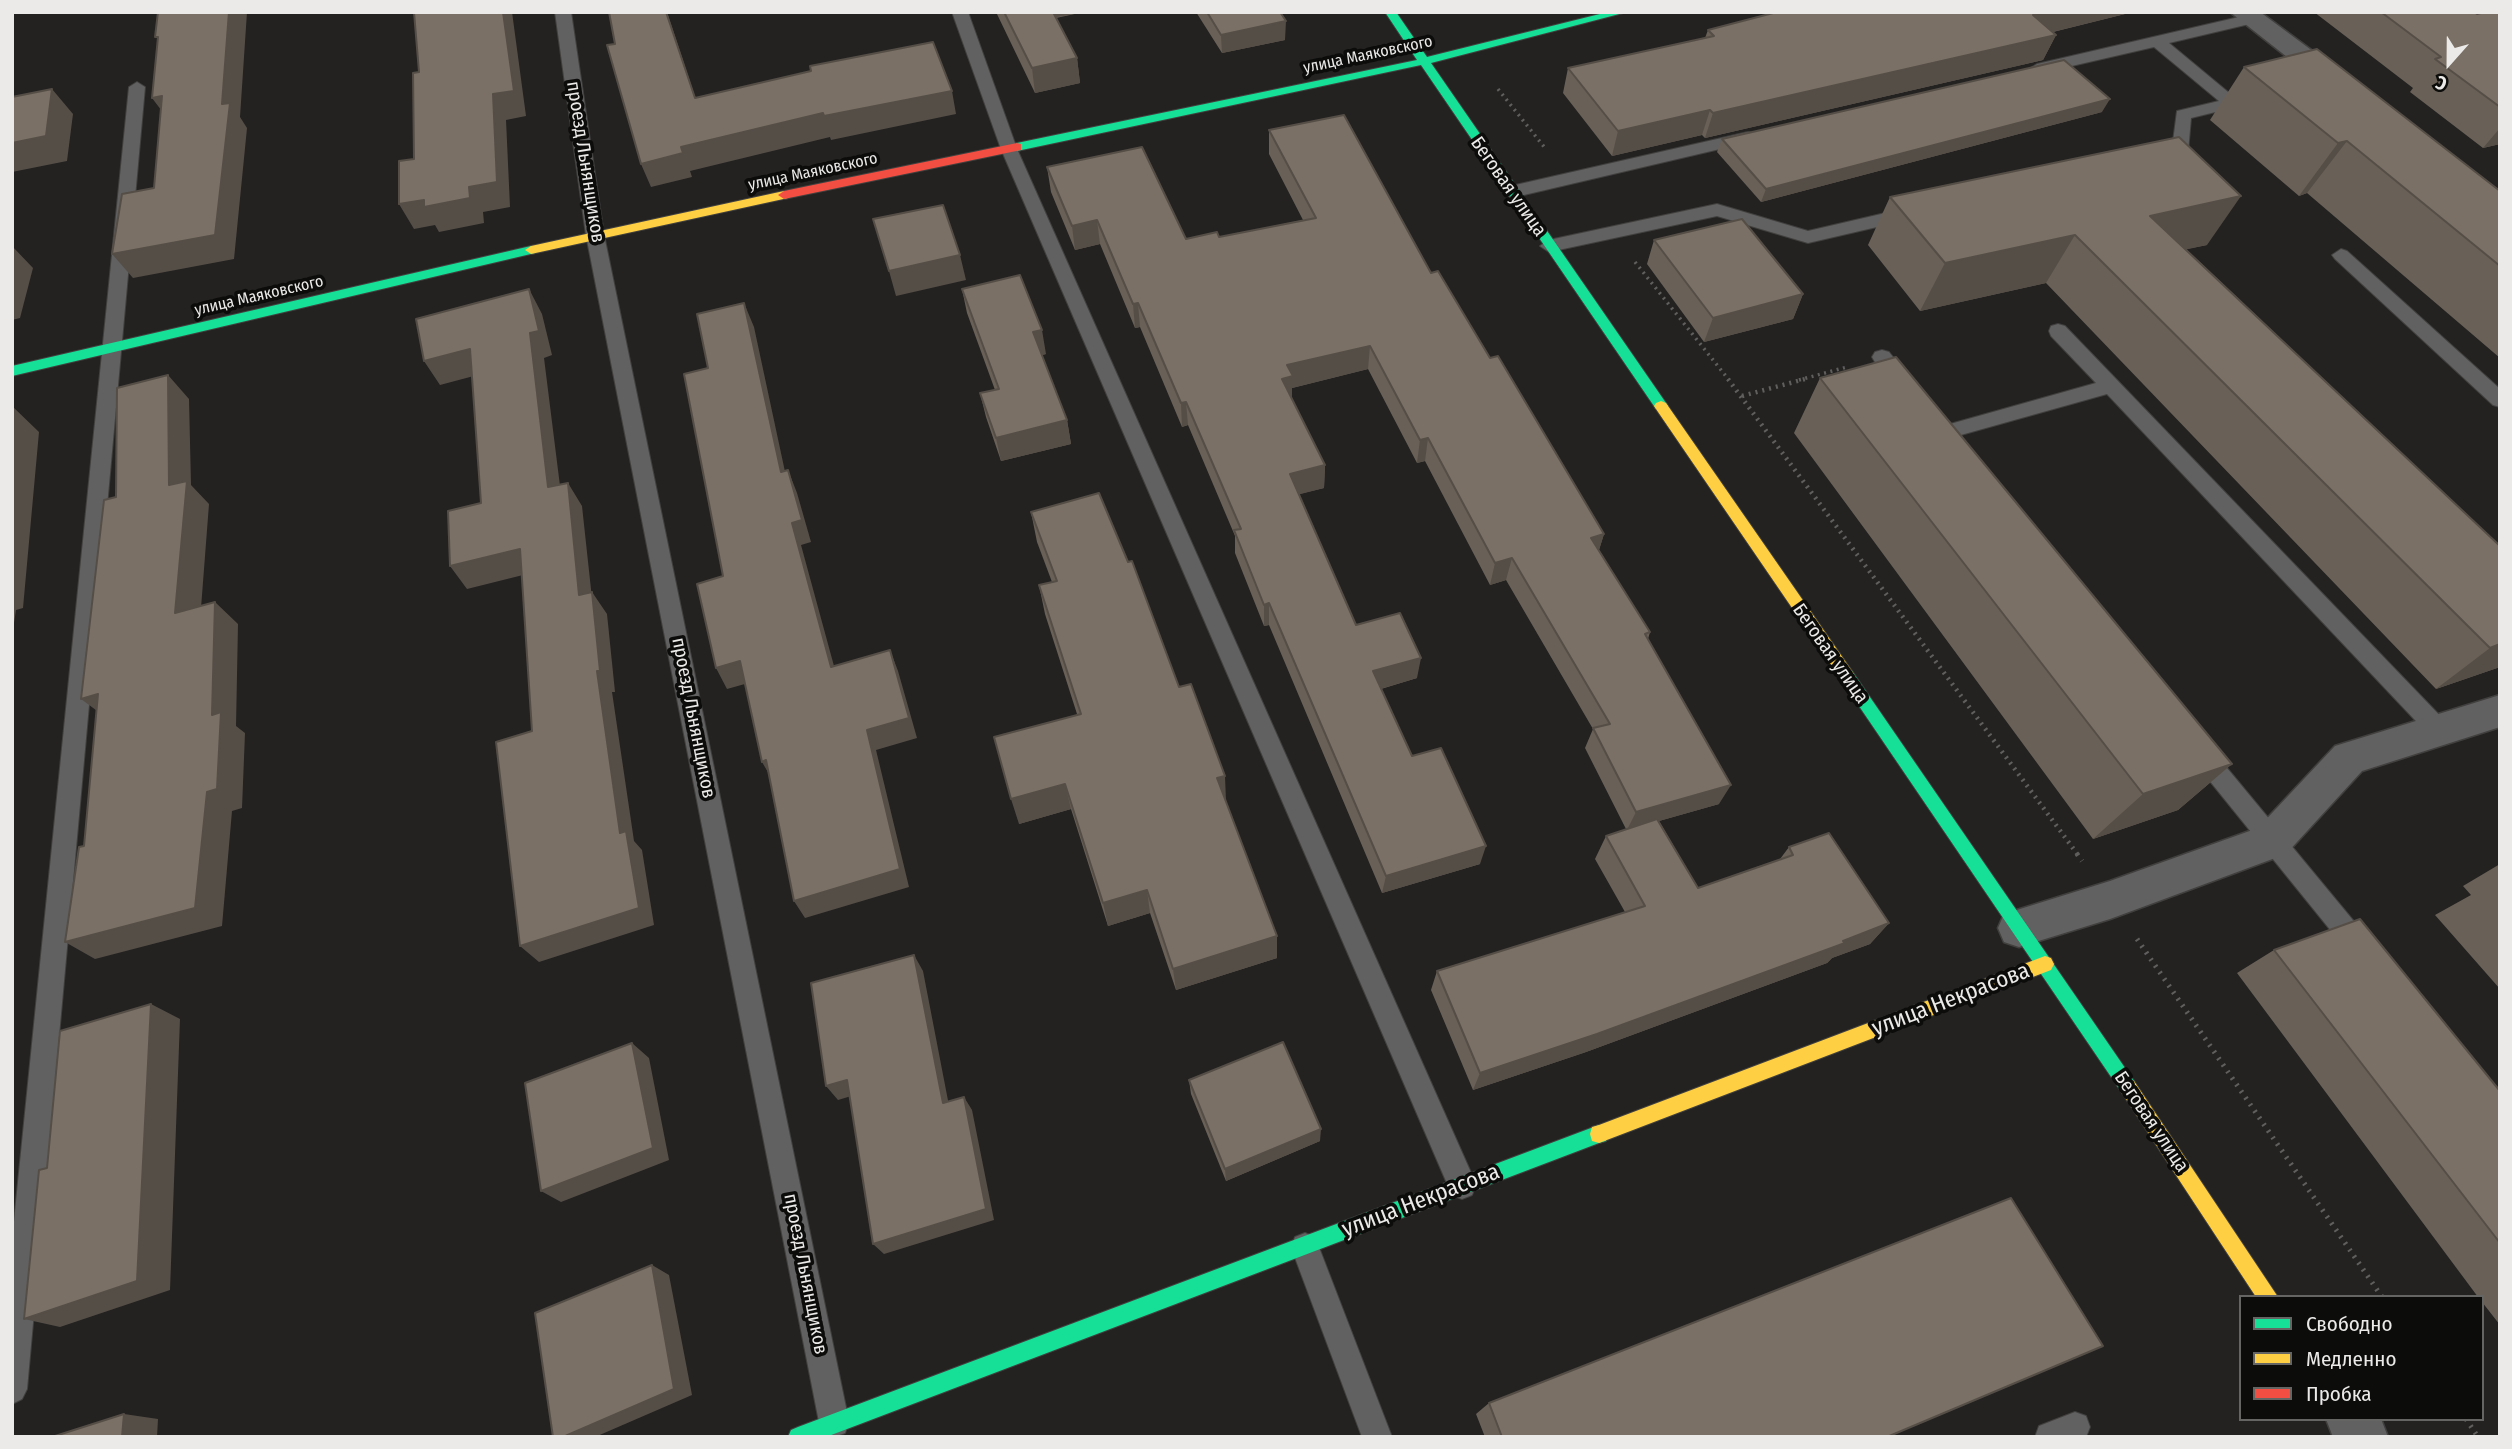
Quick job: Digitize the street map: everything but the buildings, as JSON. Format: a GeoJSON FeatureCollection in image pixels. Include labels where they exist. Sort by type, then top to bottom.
{"type":"FeatureCollection","features":[{"type":"Feature","properties":{"kind":"street","name":"Беговая улица"},"geometry":{"type":"LineString","coordinates":[[1390,12],[1511,192],[2045,964],[2268,1295]]}},
{"type":"Feature","properties":{"kind":"street","name":"улица Маяковского"},"geometry":{"type":"LineString","coordinates":[[12,371],[595,235],[1422,62],[1622,12]]}},
{"type":"Feature","properties":{"kind":"street"},"geometry":{"type":"LineString","coordinates":[[2248,16],[2318,80],[2362,103]]}},
{"type":"Feature","properties":{"kind":"street"},"geometry":{"type":"LineString","coordinates":[[2020,928],[2110,900],[2272,841],[2349,758],[2439,730],[2496,718]]}},
{"type":"Feature","properties":{"kind":"street","name":"улица Некрасова"},"geometry":{"type":"LineString","coordinates":[[797,1437],[1305,1247],[2045,964]]}},
{"type":"Feature","properties":{"kind":"street"},"geometry":{"type":"LineString","coordinates":[[2352,1421],[2363,1437]]}},
{"type":"Feature","properties":{"kind":"lane","name":"проезд Льнянщиков"},"geometry":{"type":"LineString","coordinates":[[563,12],[595,235],[834,1423]]}},
{"type":"Feature","properties":{"kind":"lane"},"geometry":{"type":"LineString","coordinates":[[960,12],[1009,149],[1462,1185]]}},
{"type":"Feature","properties":{"kind":"lane"},"geometry":{"type":"LineString","coordinates":[[2023,72],[2157,41],[2248,16]]}},
{"type":"Feature","properties":{"kind":"lane"},"geometry":{"type":"LineString","coordinates":[[2157,41],[2231,103]]}},
{"type":"Feature","properties":{"kind":"lane"},"geometry":{"type":"LineString","coordinates":[[12,1389],[136,87]]}},
{"type":"Feature","properties":{"kind":"lane"},"geometry":{"type":"LineString","coordinates":[[2140,161],[2180,152],[2183,115],[2268,93]]}},
{"type":"Feature","properties":{"kind":"lane"},"geometry":{"type":"LineString","coordinates":[[1511,192],[1769,132]]}},
{"type":"Feature","properties":{"kind":"lane"},"geometry":{"type":"LineString","coordinates":[[1549,247],[1717,210],[1808,237],[1928,210]]}},
{"type":"Feature","properties":{"kind":"lane"},"geometry":{"type":"LineString","coordinates":[[2341,255],[2500,400]]}},
{"type":"Feature","properties":{"kind":"lane"},"geometry":{"type":"LineString","coordinates":[[2058,331],[2439,730]]}},
{"type":"Feature","properties":{"kind":"lane"},"geometry":{"type":"LineString","coordinates":[[1881,357],[1916,400]]}},
{"type":"Feature","properties":{"kind":"lane"},"geometry":{"type":"LineString","coordinates":[[1960,454],[1938,428],[2110,386]]}},
{"type":"Feature","properties":{"kind":"lane"},"geometry":{"type":"LineString","coordinates":[[2186,734],[2377,969]]}},
{"type":"Feature","properties":{"kind":"lane"},"geometry":{"type":"LineString","coordinates":[[1305,1247],[1377,1437]]}},
{"type":"Feature","properties":{"kind":"path"},"geometry":{"type":"LineString","coordinates":[[1491,81],[1569,178]]}},
{"type":"Feature","properties":{"kind":"path"},"geometry":{"type":"LineString","coordinates":[[1611,233],[1742,396],[2110,900],[2381,1295]]}},
{"type":"Feature","properties":{"kind":"path"},"geometry":{"type":"LineString","coordinates":[[1742,396],[1881,357]]}},
{"type":"Feature","properties":{"kind":"path"},"geometry":{"type":"LineString","coordinates":[[2467,1421],[2478,1437]]}},
{"type":"Feature","properties":{"kind":"traffic: fast"},"geometry":{"type":"LineString","coordinates":[[1390,12],[1661,406]]}},
{"type":"Feature","properties":{"kind":"traffic: fast"},"geometry":{"type":"LineString","coordinates":[[1017,147],[1422,62],[1622,12]]}},
{"type":"Feature","properties":{"kind":"traffic: fast"},"geometry":{"type":"LineString","coordinates":[[12,371],[531,250]]}},
{"type":"Feature","properties":{"kind":"traffic: fast"},"geometry":{"type":"LineString","coordinates":[[1847,676],[2128,1087]]}},
{"type":"Feature","properties":{"kind":"traffic: fast"},"geometry":{"type":"LineString","coordinates":[[798,1437],[1599,1134]]}},
{"type":"Feature","properties":{"kind":"traffic: slow"},"geometry":{"type":"LineString","coordinates":[[531,250],[784,195]]}},
{"type":"Feature","properties":{"kind":"traffic: slow"},"geometry":{"type":"LineString","coordinates":[[1661,406],[1847,676]]}},
{"type":"Feature","properties":{"kind":"traffic: slow"},"geometry":{"type":"LineString","coordinates":[[1599,1134],[2045,964]]}},
{"type":"Feature","properties":{"kind":"traffic: slow"},"geometry":{"type":"LineString","coordinates":[[2128,1087],[2267,1295]]}},
{"type":"Feature","properties":{"kind":"traffic: jam"},"geometry":{"type":"LineString","coordinates":[[784,195],[1017,147]]}}]}
